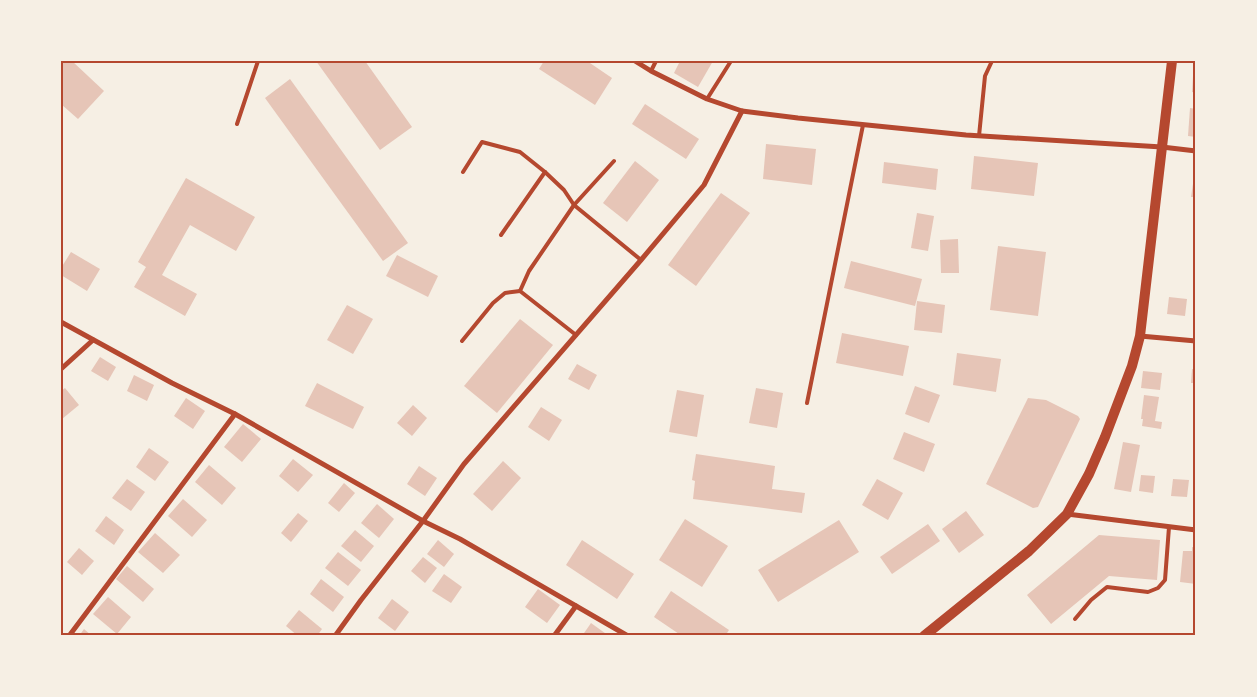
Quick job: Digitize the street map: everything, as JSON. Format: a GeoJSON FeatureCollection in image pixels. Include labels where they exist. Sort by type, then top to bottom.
{"type":"FeatureCollection","features":[{"type":"Feature","properties":{"kind":"main road"},"geometry":{"type":"LineString","coordinates":[[924,636],[1029,551],[1066,514],[1089,474],[1105,437],[1132,366],[1140,336],[1172,61]]}},
{"type":"Feature","properties":{"kind":"street"},"geometry":{"type":"LineString","coordinates":[[635,61],[708,99],[742,111],[979,136],[1162,147],[1196,151]]}},
{"type":"Feature","properties":{"kind":"street"},"geometry":{"type":"LineString","coordinates":[[335,636],[464,464],[641,260],[704,184],[742,111]]}},
{"type":"Feature","properties":{"kind":"street"},"geometry":{"type":"LineString","coordinates":[[61,322],[172,383],[235,414],[423,521],[460,539],[628,636]]}},
{"type":"Feature","properties":{"kind":"street"},"geometry":{"type":"LineString","coordinates":[[1140,336],[1196,340]]}},
{"type":"Feature","properties":{"kind":"street"},"geometry":{"type":"LineString","coordinates":[[61,369],[92,340]]}},
{"type":"Feature","properties":{"kind":"street"},"geometry":{"type":"LineString","coordinates":[[69,636],[235,414]]}},
{"type":"Feature","properties":{"kind":"street"},"geometry":{"type":"LineString","coordinates":[[1066,514],[1196,530]]}},
{"type":"Feature","properties":{"kind":"street"},"geometry":{"type":"LineString","coordinates":[[554,636],[576,606]]}},
{"type":"Feature","properties":{"kind":"lane"},"geometry":{"type":"LineString","coordinates":[[237,124],[258,61]]}},
{"type":"Feature","properties":{"kind":"lane"},"geometry":{"type":"LineString","coordinates":[[651,71],[656,61]]}},
{"type":"Feature","properties":{"kind":"lane"},"geometry":{"type":"LineString","coordinates":[[708,99],[731,61]]}},
{"type":"Feature","properties":{"kind":"lane"},"geometry":{"type":"LineString","coordinates":[[979,136],[984,76],[992,61]]}},
{"type":"Feature","properties":{"kind":"lane"},"geometry":{"type":"LineString","coordinates":[[807,403],[863,125]]}},
{"type":"Feature","properties":{"kind":"lane"},"geometry":{"type":"LineString","coordinates":[[463,172],[482,142],[520,152],[564,190],[574,205],[641,260]]}},
{"type":"Feature","properties":{"kind":"lane"},"geometry":{"type":"LineString","coordinates":[[520,291],[530,271],[574,205],[614,162]]}},
{"type":"Feature","properties":{"kind":"lane"},"geometry":{"type":"LineString","coordinates":[[501,235],[545,172]]}},
{"type":"Feature","properties":{"kind":"lane"},"geometry":{"type":"LineString","coordinates":[[462,341],[493,303],[505,293],[520,291],[576,335]]}},
{"type":"Feature","properties":{"kind":"lane"},"geometry":{"type":"LineString","coordinates":[[1075,619],[1091,600],[1107,588],[1148,592],[1158,588],[1165,580],[1169,527]]}},
{"type":"Feature","properties":{"kind":"building"},"geometry":{"type":"Polygon","coordinates":[[[61,61],[72,61],[104,91],[78,119],[61,104],[61,61]]]}},
{"type":"Feature","properties":{"kind":"building"},"geometry":{"type":"Polygon","coordinates":[[[316,61],[365,61],[412,127],[380,150],[316,61]]]}},
{"type":"Feature","properties":{"kind":"building"},"geometry":{"type":"Polygon","coordinates":[[[544,61],[587,61],[612,78],[595,105],[539,69],[544,61]]]}},
{"type":"Feature","properties":{"kind":"building"},"geometry":{"type":"Polygon","coordinates":[[[680,61],[713,61],[698,87],[674,73],[680,61]]]}},
{"type":"Feature","properties":{"kind":"building"},"geometry":{"type":"Polygon","coordinates":[[[1194,61],[1196,61],[1196,93],[1192,92],[1194,61]]]}},
{"type":"Feature","properties":{"kind":"building"},"geometry":{"type":"Polygon","coordinates":[[[290,79],[408,243],[383,261],[265,98],[290,79]]]}},
{"type":"Feature","properties":{"kind":"building"},"geometry":{"type":"Polygon","coordinates":[[[645,104],[699,139],[686,159],[632,124],[645,104]]]}},
{"type":"Feature","properties":{"kind":"building"},"geometry":{"type":"Polygon","coordinates":[[[1190,108],[1196,109],[1196,137],[1188,136],[1190,108]]]}},
{"type":"Feature","properties":{"kind":"building"},"geometry":{"type":"Polygon","coordinates":[[[766,144],[816,149],[812,185],[763,179],[766,144]]]}},
{"type":"Feature","properties":{"kind":"building"},"geometry":{"type":"Polygon","coordinates":[[[974,156],[1038,163],[1034,196],[971,189],[974,156]]]}},
{"type":"Feature","properties":{"kind":"building"},"geometry":{"type":"Polygon","coordinates":[[[635,161],[659,180],[627,222],[603,203],[635,161]]]}},
{"type":"Feature","properties":{"kind":"building"},"geometry":{"type":"Polygon","coordinates":[[[884,162],[938,169],[936,190],[882,183],[884,162]]]}},
{"type":"Feature","properties":{"kind":"building"},"geometry":{"type":"Polygon","coordinates":[[[1194,177],[1196,177],[1196,197],[1191,197],[1194,177]]]}},
{"type":"Feature","properties":{"kind":"building"},"geometry":{"type":"Polygon","coordinates":[[[186,178],[255,217],[236,251],[190,225],[162,275],[197,294],[185,316],[134,287],[146,267],[138,262],[186,178]]]}},
{"type":"Feature","properties":{"kind":"building"},"geometry":{"type":"Polygon","coordinates":[[[721,193],[750,213],[696,286],[668,265],[721,193]]]}},
{"type":"Feature","properties":{"kind":"building"},"geometry":{"type":"Polygon","coordinates":[[[917,213],[934,216],[928,251],[911,248],[917,213]]]}},
{"type":"Feature","properties":{"kind":"building"},"geometry":{"type":"Polygon","coordinates":[[[958,239],[959,273],[941,273],[940,240],[958,239]]]}},
{"type":"Feature","properties":{"kind":"building"},"geometry":{"type":"Polygon","coordinates":[[[998,246],[1046,252],[1038,316],[990,310],[998,246]]]}},
{"type":"Feature","properties":{"kind":"building"},"geometry":{"type":"Polygon","coordinates":[[[71,252],[100,269],[87,291],[61,275],[61,268],[71,252]]]}},
{"type":"Feature","properties":{"kind":"building"},"geometry":{"type":"Polygon","coordinates":[[[397,255],[438,276],[428,297],[386,276],[397,255]]]}},
{"type":"Feature","properties":{"kind":"building"},"geometry":{"type":"Polygon","coordinates":[[[851,261],[922,279],[915,306],[844,288],[851,261]]]}},
{"type":"Feature","properties":{"kind":"building"},"geometry":{"type":"Polygon","coordinates":[[[1169,297],[1187,299],[1185,316],[1167,314],[1169,297]]]}},
{"type":"Feature","properties":{"kind":"building"},"geometry":{"type":"Polygon","coordinates":[[[917,301],[945,305],[942,333],[914,330],[917,301]]]}},
{"type":"Feature","properties":{"kind":"building"},"geometry":{"type":"Polygon","coordinates":[[[347,305],[373,319],[353,354],[327,340],[347,305]]]}},
{"type":"Feature","properties":{"kind":"building"},"geometry":{"type":"Polygon","coordinates":[[[520,319],[553,345],[497,413],[464,386],[520,319]]]}},
{"type":"Feature","properties":{"kind":"building"},"geometry":{"type":"Polygon","coordinates":[[[842,333],[909,346],[903,376],[836,363],[842,333]]]}},
{"type":"Feature","properties":{"kind":"building"},"geometry":{"type":"Polygon","coordinates":[[[957,353],[1001,359],[996,392],[953,385],[957,353]]]}},
{"type":"Feature","properties":{"kind":"building"},"geometry":{"type":"Polygon","coordinates":[[[100,357],[116,367],[108,381],[91,371],[100,357]]]}},
{"type":"Feature","properties":{"kind":"building"},"geometry":{"type":"Polygon","coordinates":[[[577,364],[597,375],[589,390],[568,379],[577,364]]]}},
{"type":"Feature","properties":{"kind":"building"},"geometry":{"type":"Polygon","coordinates":[[[1192,369],[1196,370],[1196,383],[1191,383],[1192,369]]]}},
{"type":"Feature","properties":{"kind":"building"},"geometry":{"type":"Polygon","coordinates":[[[1143,371],[1162,373],[1160,390],[1141,388],[1143,371]]]}},
{"type":"Feature","properties":{"kind":"building"},"geometry":{"type":"Polygon","coordinates":[[[134,375],[154,385],[147,401],[127,391],[134,375]]]}},
{"type":"Feature","properties":{"kind":"building"},"geometry":{"type":"Polygon","coordinates":[[[317,383],[364,407],[353,429],[305,406],[317,383]]]}},
{"type":"Feature","properties":{"kind":"building"},"geometry":{"type":"Polygon","coordinates":[[[915,386],[940,395],[929,423],[905,414],[915,386]]]}},
{"type":"Feature","properties":{"kind":"building"},"geometry":{"type":"Polygon","coordinates":[[[65,388],[79,405],[62,419],[61,391],[65,388]]]}},
{"type":"Feature","properties":{"kind":"building"},"geometry":{"type":"Polygon","coordinates":[[[756,388],[783,393],[777,428],[749,423],[756,388]]]}},
{"type":"Feature","properties":{"kind":"building"},"geometry":{"type":"Polygon","coordinates":[[[677,390],[704,395],[697,437],[669,432],[677,390]]]}},
{"type":"Feature","properties":{"kind":"building"},"geometry":{"type":"Polygon","coordinates":[[[1144,395],[1159,397],[1155,421],[1162,422],[1161,429],[1142,426],[1144,395]]]}},
{"type":"Feature","properties":{"kind":"building"},"geometry":{"type":"Polygon","coordinates":[[[186,398],[205,411],[193,429],[174,416],[186,398]]]}},
{"type":"Feature","properties":{"kind":"building"},"geometry":{"type":"Polygon","coordinates":[[[1028,398],[1046,400],[1078,416],[1080,419],[1038,507],[1033,508],[986,484],[1028,398]]]}},
{"type":"Feature","properties":{"kind":"building"},"geometry":{"type":"Polygon","coordinates":[[[413,405],[427,418],[412,436],[397,423],[413,405]]]}},
{"type":"Feature","properties":{"kind":"building"},"geometry":{"type":"Polygon","coordinates":[[[541,407],[562,420],[549,441],[528,427],[541,407]]]}},
{"type":"Feature","properties":{"kind":"building"},"geometry":{"type":"Polygon","coordinates":[[[243,424],[261,439],[242,462],[224,447],[243,424]]]}},
{"type":"Feature","properties":{"kind":"building"},"geometry":{"type":"Polygon","coordinates":[[[904,432],[935,444],[924,472],[893,459],[904,432]]]}},
{"type":"Feature","properties":{"kind":"building"},"geometry":{"type":"Polygon","coordinates":[[[1123,442],[1140,445],[1131,492],[1114,489],[1123,442]]]}},
{"type":"Feature","properties":{"kind":"building"},"geometry":{"type":"Polygon","coordinates":[[[149,448],[169,462],[155,481],[136,467],[149,448]]]}},
{"type":"Feature","properties":{"kind":"building"},"geometry":{"type":"Polygon","coordinates":[[[696,454],[775,466],[772,489],[805,493],[802,513],[693,499],[695,481],[692,480],[696,454]]]}},
{"type":"Feature","properties":{"kind":"building"},"geometry":{"type":"Polygon","coordinates":[[[293,459],[313,475],[298,492],[279,476],[293,459]]]}},
{"type":"Feature","properties":{"kind":"building"},"geometry":{"type":"Polygon","coordinates":[[[503,461],[521,478],[492,511],[473,494],[503,461]]]}},
{"type":"Feature","properties":{"kind":"building"},"geometry":{"type":"Polygon","coordinates":[[[209,465],[236,488],[222,505],[195,482],[209,465]]]}},
{"type":"Feature","properties":{"kind":"building"},"geometry":{"type":"Polygon","coordinates":[[[419,466],[437,478],[425,496],[407,484],[419,466]]]}},
{"type":"Feature","properties":{"kind":"building"},"geometry":{"type":"Polygon","coordinates":[[[1141,475],[1155,476],[1153,493],[1139,491],[1141,475]]]}},
{"type":"Feature","properties":{"kind":"building"},"geometry":{"type":"Polygon","coordinates":[[[127,479],[145,492],[131,511],[112,498],[127,479]]]}},
{"type":"Feature","properties":{"kind":"building"},"geometry":{"type":"Polygon","coordinates":[[[877,479],[903,493],[888,520],[862,505],[877,479]]]}},
{"type":"Feature","properties":{"kind":"building"},"geometry":{"type":"Polygon","coordinates":[[[1173,479],[1189,480],[1187,497],[1171,496],[1173,479]]]}},
{"type":"Feature","properties":{"kind":"building"},"geometry":{"type":"Polygon","coordinates":[[[344,483],[355,493],[339,512],[328,503],[344,483]]]}},
{"type":"Feature","properties":{"kind":"building"},"geometry":{"type":"Polygon","coordinates":[[[183,499],[207,520],[192,537],[168,516],[183,499]]]}},
{"type":"Feature","properties":{"kind":"building"},"geometry":{"type":"Polygon","coordinates":[[[377,504],[394,519],[379,538],[361,523],[377,504]]]}},
{"type":"Feature","properties":{"kind":"building"},"geometry":{"type":"Polygon","coordinates":[[[966,511],[984,535],[959,553],[942,529],[966,511]]]}},
{"type":"Feature","properties":{"kind":"building"},"geometry":{"type":"Polygon","coordinates":[[[298,513],[308,521],[291,542],[281,533],[298,513]]]}},
{"type":"Feature","properties":{"kind":"building"},"geometry":{"type":"Polygon","coordinates":[[[106,516],[124,530],[114,545],[95,531],[106,516]]]}},
{"type":"Feature","properties":{"kind":"building"},"geometry":{"type":"Polygon","coordinates":[[[685,519],[728,546],[702,587],[659,560],[685,519]]]}},
{"type":"Feature","properties":{"kind":"building"},"geometry":{"type":"Polygon","coordinates":[[[839,520],[859,552],[778,602],[758,570],[839,520]]]}},
{"type":"Feature","properties":{"kind":"building"},"geometry":{"type":"Polygon","coordinates":[[[928,524],[940,541],[892,574],[880,557],[928,524]]]}},
{"type":"Feature","properties":{"kind":"building"},"geometry":{"type":"Polygon","coordinates":[[[355,530],[374,546],[361,562],[341,546],[355,530]]]}},
{"type":"Feature","properties":{"kind":"building"},"geometry":{"type":"Polygon","coordinates":[[[155,533],[180,555],[163,573],[138,552],[155,533]]]}},
{"type":"Feature","properties":{"kind":"building"},"geometry":{"type":"Polygon","coordinates":[[[1099,535],[1160,540],[1157,580],[1109,576],[1051,624],[1027,595],[1099,535]]]}},
{"type":"Feature","properties":{"kind":"building"},"geometry":{"type":"Polygon","coordinates":[[[438,540],[454,554],[444,567],[427,554],[438,540]]]}},
{"type":"Feature","properties":{"kind":"building"},"geometry":{"type":"Polygon","coordinates":[[[582,540],[634,574],[617,599],[566,565],[582,540]]]}},
{"type":"Feature","properties":{"kind":"building"},"geometry":{"type":"Polygon","coordinates":[[[1192,547],[1196,548],[1196,584],[1180,582],[1183,551],[1192,551],[1192,547]]]}},
{"type":"Feature","properties":{"kind":"building"},"geometry":{"type":"Polygon","coordinates":[[[79,548],[94,561],[82,575],[67,562],[79,548]]]}},
{"type":"Feature","properties":{"kind":"building"},"geometry":{"type":"Polygon","coordinates":[[[338,552],[361,570],[348,586],[325,568],[338,552]]]}},
{"type":"Feature","properties":{"kind":"building"},"geometry":{"type":"Polygon","coordinates":[[[423,557],[437,568],[425,583],[411,571],[423,557]]]}},
{"type":"Feature","properties":{"kind":"building"},"geometry":{"type":"Polygon","coordinates":[[[127,566],[154,589],[143,602],[116,579],[127,566]]]}},
{"type":"Feature","properties":{"kind":"building"},"geometry":{"type":"Polygon","coordinates":[[[444,574],[462,587],[451,603],[432,591],[444,574]]]}},
{"type":"Feature","properties":{"kind":"building"},"geometry":{"type":"Polygon","coordinates":[[[321,579],[344,597],[333,612],[310,594],[321,579]]]}},
{"type":"Feature","properties":{"kind":"building"},"geometry":{"type":"Polygon","coordinates":[[[538,589],[560,605],[547,623],[525,607],[538,589]]]}},
{"type":"Feature","properties":{"kind":"building"},"geometry":{"type":"Polygon","coordinates":[[[671,591],[729,630],[725,636],[682,636],[654,617],[671,591]]]}},
{"type":"Feature","properties":{"kind":"building"},"geometry":{"type":"Polygon","coordinates":[[[108,597],[131,617],[117,634],[93,614],[108,597]]]}},
{"type":"Feature","properties":{"kind":"building"},"geometry":{"type":"Polygon","coordinates":[[[392,599],[409,612],[395,631],[378,618],[392,599]]]}},
{"type":"Feature","properties":{"kind":"building"},"geometry":{"type":"Polygon","coordinates":[[[299,610],[322,629],[317,636],[298,636],[286,626],[299,610]]]}},
{"type":"Feature","properties":{"kind":"building"},"geometry":{"type":"Polygon","coordinates":[[[591,623],[609,636],[582,636],[591,623]]]}},
{"type":"Feature","properties":{"kind":"building"},"geometry":{"type":"Polygon","coordinates":[[[84,629],[92,636],[79,636],[84,629]]]}}]}
